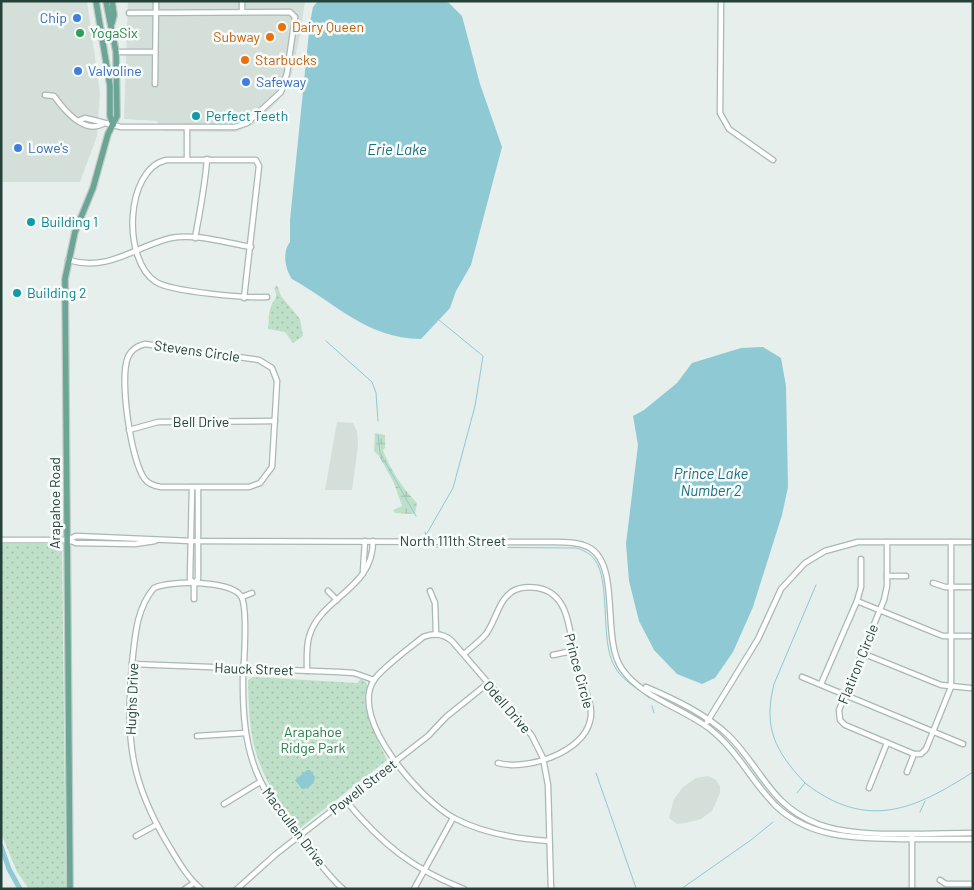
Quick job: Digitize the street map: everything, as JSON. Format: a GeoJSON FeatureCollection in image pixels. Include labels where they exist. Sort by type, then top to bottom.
{"type":"FeatureCollection","features":[{"type":"Feature","properties":{"kind":"main road","name":"Arapahoe Road"},"geometry":{"type":"LineString","coordinates":[[96,1],[110,86],[110,116],[113,125]]}},
{"type":"Feature","properties":{"kind":"main road","name":"Arapahoe Road"},"geometry":{"type":"LineString","coordinates":[[70,889],[65,295],[68,260],[78,223],[96,179],[117,108],[116,52],[106,1]]}},
{"type":"Feature","properties":{"kind":"main road"},"geometry":{"type":"LineString","coordinates":[[112,1],[114,15],[112,25]]}},
{"type":"Feature","properties":{"kind":"street"},"geometry":{"type":"LineString","coordinates":[[155,84],[156,1]]}},
{"type":"Feature","properties":{"kind":"street"},"geometry":{"type":"LineString","coordinates":[[721,1],[720,113],[729,129],[774,160]]}},
{"type":"Feature","properties":{"kind":"street"},"geometry":{"type":"LineString","coordinates":[[242,12],[243,2]]}},
{"type":"Feature","properties":{"kind":"street"},"geometry":{"type":"LineString","coordinates":[[45,96],[54,96],[71,116],[80,120],[92,119],[103,124],[157,127],[235,127],[247,123],[282,92],[287,73],[295,17],[290,12],[129,12]]}},
{"type":"Feature","properties":{"kind":"street"},"geometry":{"type":"LineString","coordinates":[[116,52],[156,52]]}},
{"type":"Feature","properties":{"kind":"street"},"geometry":{"type":"LineString","coordinates":[[187,127],[187,159]]}},
{"type":"Feature","properties":{"kind":"street"},"geometry":{"type":"LineString","coordinates":[[244,298],[251,247],[258,166],[256,160],[249,158],[166,160],[149,168],[133,210],[131,225],[137,252],[150,276],[164,285],[244,298],[267,297]]}},
{"type":"Feature","properties":{"kind":"street"},"geometry":{"type":"LineString","coordinates":[[196,238],[200,203],[206,183],[206,159]]}},
{"type":"Feature","properties":{"kind":"street"},"geometry":{"type":"LineString","coordinates":[[68,260],[98,264],[170,239],[196,238],[251,247]]}},
{"type":"Feature","properties":{"kind":"street","name":"Stevens Circle"},"geometry":{"type":"LineString","coordinates":[[154,344],[259,360],[271,367],[277,381],[275,421],[272,467],[269,474],[255,486],[161,487],[148,482],[143,477],[126,417],[126,363],[132,350],[138,346],[154,344]]}},
{"type":"Feature","properties":{"kind":"street","name":"Bell Drive"},"geometry":{"type":"LineString","coordinates":[[129,430],[158,422],[275,421]]}},
{"type":"Feature","properties":{"kind":"street"},"geometry":{"type":"LineString","coordinates":[[192,487],[190,579],[194,584],[194,599]]}},
{"type":"Feature","properties":{"kind":"street"},"geometry":{"type":"LineString","coordinates":[[194,584],[198,579],[198,487]]}},
{"type":"Feature","properties":{"kind":"street","name":"North 111th Street"},"geometry":{"type":"LineString","coordinates":[[1,540],[68,540],[76,543],[135,544],[164,540],[553,542],[576,544],[590,548],[596,553],[604,569],[615,656],[624,672],[638,684],[704,725],[728,744],[767,797],[784,813],[800,823],[821,832],[844,838],[973,839]]}},
{"type":"Feature","properties":{"kind":"street"},"geometry":{"type":"LineString","coordinates":[[363,572],[365,541]]}},
{"type":"Feature","properties":{"kind":"street"},"geometry":{"type":"LineString","coordinates":[[307,671],[309,636],[318,617],[363,572],[373,556],[373,541]]}},
{"type":"Feature","properties":{"kind":"street","name":"Flatiron Circle"},"geometry":{"type":"LineString","coordinates":[[887,542],[887,576],[884,600],[839,710],[840,720],[845,726],[914,754]]}},
{"type":"Feature","properties":{"kind":"street"},"geometry":{"type":"LineString","coordinates":[[907,772],[914,754],[921,754],[926,749],[951,686],[951,542]]}},
{"type":"Feature","properties":{"kind":"street"},"geometry":{"type":"LineString","coordinates":[[704,725],[758,639],[781,589],[795,572],[815,556],[848,544],[973,542]]}},
{"type":"Feature","properties":{"kind":"street"},"geometry":{"type":"LineString","coordinates":[[821,684],[861,587],[861,559]]}},
{"type":"Feature","properties":{"kind":"street"},"geometry":{"type":"LineString","coordinates":[[887,576],[906,576]]}},
{"type":"Feature","properties":{"kind":"street"},"geometry":{"type":"LineString","coordinates":[[933,583],[951,587],[971,587]]}},
{"type":"Feature","properties":{"kind":"street","name":"Hughs Drive"},"geometry":{"type":"LineString","coordinates":[[201,889],[194,883],[156,825],[142,793],[131,751],[128,709],[135,634],[140,612],[149,594],[160,585],[221,585],[238,592],[242,597]]}},
{"type":"Feature","properties":{"kind":"street","name":"Prince Circle"},"geometry":{"type":"LineString","coordinates":[[464,654],[486,634],[504,601],[511,593],[533,587],[550,592],[563,605],[572,651],[591,708],[591,719],[583,737],[576,744],[543,758],[516,765],[498,763]]}},
{"type":"Feature","properties":{"kind":"street"},"geometry":{"type":"LineString","coordinates":[[328,591],[337,600]]}},
{"type":"Feature","properties":{"kind":"street"},"geometry":{"type":"LineString","coordinates":[[430,591],[435,603],[436,634],[423,637],[374,680],[370,710],[382,740],[395,761],[418,790],[453,818],[495,834],[549,841]]}},
{"type":"Feature","properties":{"kind":"street"},"geometry":{"type":"LineString","coordinates":[[242,597],[252,593]]}},
{"type":"Feature","properties":{"kind":"street","name":"Maccullen Drive"},"geometry":{"type":"LineString","coordinates":[[242,597],[244,612],[245,733],[260,782],[298,838],[336,887],[343,889]]}},
{"type":"Feature","properties":{"kind":"street"},"geometry":{"type":"LineString","coordinates":[[856,601],[943,636],[970,636]]}},
{"type":"Feature","properties":{"kind":"street","name":"Odell Drive"},"geometry":{"type":"LineString","coordinates":[[436,634],[448,637],[464,654],[532,736],[543,758],[548,785],[551,889]]}},
{"type":"Feature","properties":{"kind":"street"},"geometry":{"type":"LineString","coordinates":[[553,655],[572,651]]}},
{"type":"Feature","properties":{"kind":"street"},"geometry":{"type":"LineString","coordinates":[[862,653],[941,685],[970,688]]}},
{"type":"Feature","properties":{"kind":"street","name":"Hauck Street"},"geometry":{"type":"LineString","coordinates":[[132,664],[354,673],[374,680]]}},
{"type":"Feature","properties":{"kind":"street"},"geometry":{"type":"LineString","coordinates":[[802,677],[963,744]]}},
{"type":"Feature","properties":{"kind":"street","name":"Powell Street"},"geometry":{"type":"LineString","coordinates":[[237,889],[256,870],[428,736],[453,711],[487,684]]}},
{"type":"Feature","properties":{"kind":"street","name":"North 111th Street"},"geometry":{"type":"LineString","coordinates":[[638,684],[708,720],[737,745],[772,792],[799,815],[816,823],[839,830],[973,833]]}},
{"type":"Feature","properties":{"kind":"street"},"geometry":{"type":"LineString","coordinates":[[197,736],[245,733]]}},
{"type":"Feature","properties":{"kind":"street"},"geometry":{"type":"LineString","coordinates":[[869,788],[887,743]]}},
{"type":"Feature","properties":{"kind":"street"},"geometry":{"type":"LineString","coordinates":[[224,804],[260,782]]}},
{"type":"Feature","properties":{"kind":"street"},"geometry":{"type":"LineString","coordinates":[[346,800],[381,840],[424,870],[464,889]]}},
{"type":"Feature","properties":{"kind":"street"},"geometry":{"type":"LineString","coordinates":[[414,889],[453,818]]}},
{"type":"Feature","properties":{"kind":"street"},"geometry":{"type":"LineString","coordinates":[[136,836],[156,825]]}},
{"type":"Feature","properties":{"kind":"street"},"geometry":{"type":"LineString","coordinates":[[912,832],[912,889]]}},
{"type":"Feature","properties":{"kind":"street"},"geometry":{"type":"LineString","coordinates":[[940,880],[946,884],[973,884]]}},
{"type":"Feature","properties":{"kind":"street"},"geometry":{"type":"LineString","coordinates":[[185,889],[194,883]]}},
{"type":"Feature","properties":{"kind":"shaded area"},"geometry":{"type":"Polygon","coordinates":[[[1,1],[87,1],[100,93],[97,136],[80,182],[1,182],[1,1]]]}},
{"type":"Feature","properties":{"kind":"shaded area"},"geometry":{"type":"Polygon","coordinates":[[[128,1],[305,1],[289,85],[279,100],[254,124],[236,132],[164,131],[157,121],[124,119],[128,1]]]}},
{"type":"Feature","properties":{"kind":"shaded area"},"geometry":{"type":"Polygon","coordinates":[[[337,422],[353,423],[357,431],[358,446],[352,490],[325,490],[337,422]]]}},
{"type":"Feature","properties":{"kind":"shaded area"},"geometry":{"type":"Polygon","coordinates":[[[708,776],[716,780],[720,786],[720,793],[712,811],[701,819],[685,823],[677,824],[669,818],[674,799],[683,787],[696,778],[708,776]]]}},
{"type":"Feature","properties":{"kind":"green space"},"geometry":{"type":"Polygon","coordinates":[[[277,285],[281,296],[300,319],[303,336],[293,343],[285,332],[268,329],[270,309],[276,296],[274,288],[277,285]]]}},
{"type":"Feature","properties":{"kind":"green space"},"geometry":{"type":"Polygon","coordinates":[[[375,433],[385,435],[385,448],[383,450],[397,478],[417,503],[415,514],[395,513],[393,510],[402,506],[394,483],[379,456],[374,451],[375,433]]]}},
{"type":"Feature","properties":{"kind":"green space"},"geometry":{"type":"Polygon","coordinates":[[[1,544],[55,544],[62,550],[66,889],[29,889],[17,872],[1,833],[1,544]]]}},
{"type":"Feature","properties":{"kind":"green space","name":"Arapahoe Ridge Park"},"geometry":{"type":"Polygon","coordinates":[[[253,677],[358,683],[360,679],[366,682],[367,685],[367,712],[387,760],[299,829],[273,792],[258,759],[250,725],[248,680],[253,677]]]}},
{"type":"Feature","properties":{"kind":"water","name":"Erie Lake"},"geometry":{"type":"Polygon","coordinates":[[[318,1],[444,1],[449,3],[462,16],[480,84],[502,147],[471,265],[456,291],[450,308],[421,339],[384,333],[368,326],[292,279],[288,270],[285,255],[290,242],[290,220],[310,22],[313,7],[318,1]]]}},
{"type":"Feature","properties":{"kind":"water","name":"Prince Lake Number 2"},"geometry":{"type":"Polygon","coordinates":[[[763,347],[781,358],[786,386],[788,487],[782,515],[753,607],[733,652],[715,678],[702,684],[677,674],[654,650],[639,621],[629,581],[626,544],[638,445],[633,416],[644,410],[677,383],[692,363],[741,348],[763,347]]]}},
{"type":"Feature","properties":{"kind":"water"},"geometry":{"type":"Polygon","coordinates":[[[307,770],[310,770],[315,777],[309,787],[302,789],[295,780],[307,770]]]}},
{"type":"Feature","properties":{"kind":"waterway"},"geometry":{"type":"LineString","coordinates":[[425,532],[426,535],[453,488],[475,406],[483,356],[439,320]]}},
{"type":"Feature","properties":{"kind":"waterway"},"geometry":{"type":"LineString","coordinates":[[326,341],[372,382],[376,393],[378,421]]}},
{"type":"Feature","properties":{"kind":"waterway"},"geometry":{"type":"LineString","coordinates":[[378,435],[380,453],[416,516]]}},
{"type":"Feature","properties":{"kind":"waterway"},"geometry":{"type":"LineString","coordinates":[[434,547],[576,548],[589,554],[600,569],[607,637],[612,661],[619,673],[649,698]]}},
{"type":"Feature","properties":{"kind":"waterway"},"geometry":{"type":"LineString","coordinates":[[805,783],[779,749],[774,738],[770,714],[774,684],[816,585]]}},
{"type":"Feature","properties":{"kind":"waterway"},"geometry":{"type":"LineString","coordinates":[[652,706],[654,713]]}},
{"type":"Feature","properties":{"kind":"waterway"},"geometry":{"type":"LineString","coordinates":[[797,793],[805,783],[828,798],[849,807],[870,811],[890,810],[910,805],[931,796],[973,772]]}},
{"type":"Feature","properties":{"kind":"waterway"},"geometry":{"type":"LineString","coordinates":[[596,773],[636,888],[634,889]]}},
{"type":"Feature","properties":{"kind":"waterway"},"geometry":{"type":"LineString","coordinates":[[920,812],[925,801]]}},
{"type":"Feature","properties":{"kind":"waterway"},"geometry":{"type":"LineString","coordinates":[[681,889],[751,840],[773,822]]}},
{"type":"Feature","properties":{"kind":"waterway"},"geometry":{"type":"LineString","coordinates":[[1,846],[9,869],[20,889]]}},
{"type":"Feature","properties":{"kind":"place","name":"Chip"},"geometry":{"type":"Point","coordinates":[77,18]}},
{"type":"Feature","properties":{"kind":"place","name":"Dairy Queen"},"geometry":{"type":"Point","coordinates":[282,27]}},
{"type":"Feature","properties":{"kind":"place","name":"YogaSix"},"geometry":{"type":"Point","coordinates":[80,33]}},
{"type":"Feature","properties":{"kind":"place","name":"Subway"},"geometry":{"type":"Point","coordinates":[270,37]}},
{"type":"Feature","properties":{"kind":"place","name":"Starbucks"},"geometry":{"type":"Point","coordinates":[245,60]}},
{"type":"Feature","properties":{"kind":"place","name":"Valvoline"},"geometry":{"type":"Point","coordinates":[78,71]}},
{"type":"Feature","properties":{"kind":"place","name":"Safeway"},"geometry":{"type":"Point","coordinates":[246,82]}},
{"type":"Feature","properties":{"kind":"place","name":"Perfect Teeth"},"geometry":{"type":"Point","coordinates":[196,116]}},
{"type":"Feature","properties":{"kind":"place","name":"Lowe's"},"geometry":{"type":"Point","coordinates":[18,148]}},
{"type":"Feature","properties":{"kind":"place","name":"Building 1"},"geometry":{"type":"Point","coordinates":[31,222]}},
{"type":"Feature","properties":{"kind":"place","name":"Building 2"},"geometry":{"type":"Point","coordinates":[17,293]}}]}
